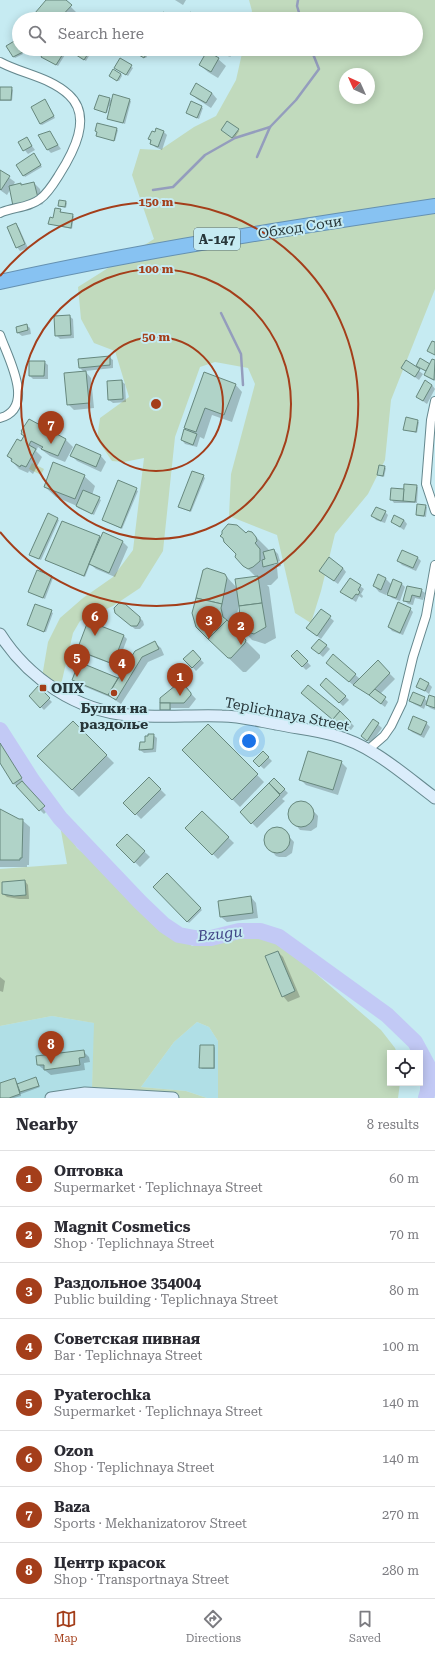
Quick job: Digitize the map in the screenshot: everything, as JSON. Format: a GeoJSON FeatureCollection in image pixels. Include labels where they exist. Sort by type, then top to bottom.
{"type":"FeatureCollection","features":[{"type":"Feature","properties":{"kind":"highway","name":"Обход Сочи"},"geometry":{"type":"LineString","coordinates":[[0,282],[71,266],[189,244],[435,206]]}},
{"type":"Feature","properties":{"kind":"street"},"geometry":{"type":"LineString","coordinates":[[0,62],[62,89],[73,99],[79,109],[80,123],[77,142],[69,159],[40,200],[0,213]]}},
{"type":"Feature","properties":{"kind":"street"},"geometry":{"type":"LineString","coordinates":[[0,335],[16,375],[18,390],[15,406],[6,416],[0,418]]}},
{"type":"Feature","properties":{"kind":"street"},"geometry":{"type":"LineString","coordinates":[[435,401],[431,420],[426,484],[435,511]]}},
{"type":"Feature","properties":{"kind":"street"},"geometry":{"type":"LineString","coordinates":[[369,750],[384,736],[391,726],[402,703],[413,657],[426,616],[435,565]]}},
{"type":"Feature","properties":{"kind":"street","name":"Teplichnaya Street"},"geometry":{"type":"LineString","coordinates":[[0,634],[20,661],[40,678],[62,694],[99,711],[128,715],[230,716],[332,735],[356,742],[435,798]]}},
{"type":"Feature","properties":{"kind":"street"},"geometry":{"type":"LineString","coordinates":[[52,1098],[85,1093],[173,1098]]}},
{"type":"Feature","properties":{"kind":"shaded area"},"geometry":{"type":"Polygon","coordinates":[[[52,1016],[95,1023],[92,1088],[65,1092],[44,1098],[0,1098],[0,1026],[52,1016]]]}},
{"type":"Feature","properties":{"kind":"shaded area"},"geometry":{"type":"Polygon","coordinates":[[[197,1022],[209,1027],[218,1041],[218,1098],[207,1098],[186,1091],[141,1087],[174,1042],[197,1022]]]}},
{"type":"Feature","properties":{"kind":"green space"},"geometry":{"type":"Polygon","coordinates":[[[249,0],[435,0],[435,289],[391,400],[385,460],[368,494],[335,534],[321,591],[311,623],[295,613],[277,535],[229,516],[231,474],[255,384],[248,368],[215,362],[200,367],[175,437],[163,551],[140,588],[113,606],[80,621],[73,633],[60,689],[42,677],[48,642],[60,618],[83,598],[113,577],[133,550],[144,458],[124,462],[112,461],[97,439],[100,418],[129,397],[115,351],[94,343],[81,319],[78,287],[154,239],[132,175],[140,149],[160,150],[194,127],[216,116],[236,80],[241,56],[423,56],[423,12],[252,12],[249,0]]]}},
{"type":"Feature","properties":{"kind":"green space"},"geometry":{"type":"Polygon","coordinates":[[[32,463],[44,469],[41,475],[29,469],[32,463]]]}},
{"type":"Feature","properties":{"kind":"green space"},"geometry":{"type":"Polygon","coordinates":[[[59,820],[77,848],[192,946],[268,932],[381,1030],[396,1050],[387,1050],[387,1086],[400,1086],[398,1098],[218,1098],[218,1041],[209,1027],[197,1022],[174,1042],[141,1087],[186,1091],[207,1098],[44,1098],[65,1092],[92,1088],[94,1023],[52,1016],[0,1026],[0,869],[67,864],[59,820]]]}},
{"type":"Feature","properties":{"kind":"building"},"geometry":{"type":"Polygon","coordinates":[[[46,0],[66,0],[72,5],[66,12],[36,12],[46,0]]]}},
{"type":"Feature","properties":{"kind":"building"},"geometry":{"type":"Polygon","coordinates":[[[12,42],[12,55],[6,46],[12,42]]]}},
{"type":"Feature","properties":{"kind":"building"},"geometry":{"type":"Polygon","coordinates":[[[42,56],[62,56],[56,65],[42,56]]]}},
{"type":"Feature","properties":{"kind":"building"},"geometry":{"type":"Polygon","coordinates":[[[78,56],[87,56],[84,60],[78,56]]]}},
{"type":"Feature","properties":{"kind":"building"},"geometry":{"type":"Polygon","coordinates":[[[204,56],[216,56],[219,58],[211,72],[199,65],[204,56]]]}},
{"type":"Feature","properties":{"kind":"building"},"geometry":{"type":"Polygon","coordinates":[[[120,58],[132,65],[126,75],[114,68],[120,58]]]}},
{"type":"Feature","properties":{"kind":"building"},"geometry":{"type":"Polygon","coordinates":[[[113,69],[121,74],[117,81],[109,76],[113,69]]]}},
{"type":"Feature","properties":{"kind":"building"},"geometry":{"type":"Polygon","coordinates":[[[196,83],[212,93],[206,103],[190,94],[196,83]]]}},
{"type":"Feature","properties":{"kind":"building"},"geometry":{"type":"Polygon","coordinates":[[[0,87],[12,87],[11,100],[0,100],[0,87]]]}},
{"type":"Feature","properties":{"kind":"building"},"geometry":{"type":"Polygon","coordinates":[[[113,94],[130,99],[123,123],[107,119],[113,94]]]}},
{"type":"Feature","properties":{"kind":"building"},"geometry":{"type":"Polygon","coordinates":[[[99,95],[110,98],[106,113],[94,109],[99,95]]]}},
{"type":"Feature","properties":{"kind":"building"},"geometry":{"type":"Polygon","coordinates":[[[45,99],[54,116],[40,124],[31,107],[45,99]]]}},
{"type":"Feature","properties":{"kind":"building"},"geometry":{"type":"Polygon","coordinates":[[[191,101],[202,106],[197,118],[186,113],[191,101]]]}},
{"type":"Feature","properties":{"kind":"building"},"geometry":{"type":"Polygon","coordinates":[[[227,121],[239,129],[232,138],[221,130],[227,121]]]}},
{"type":"Feature","properties":{"kind":"building"},"geometry":{"type":"Polygon","coordinates":[[[97,123],[117,128],[114,141],[96,136],[97,132],[95,131],[97,123]]]}},
{"type":"Feature","properties":{"kind":"building"},"geometry":{"type":"Polygon","coordinates":[[[156,128],[164,131],[158,147],[150,144],[151,140],[148,139],[152,131],[155,132],[156,128]]]}},
{"type":"Feature","properties":{"kind":"building"},"geometry":{"type":"Polygon","coordinates":[[[50,131],[58,145],[47,150],[38,135],[50,131]]]}},
{"type":"Feature","properties":{"kind":"building"},"geometry":{"type":"Polygon","coordinates":[[[27,137],[32,146],[23,151],[18,142],[27,137]]]}},
{"type":"Feature","properties":{"kind":"building"},"geometry":{"type":"Polygon","coordinates":[[[34,153],[41,165],[23,176],[16,165],[34,153]]]}},
{"type":"Feature","properties":{"kind":"building"},"geometry":{"type":"Polygon","coordinates":[[[0,170],[10,176],[1,190],[0,189],[0,170]]]}},
{"type":"Feature","properties":{"kind":"building"},"geometry":{"type":"Polygon","coordinates":[[[34,182],[38,198],[13,206],[9,186],[34,182]]]}},
{"type":"Feature","properties":{"kind":"building"},"geometry":{"type":"Polygon","coordinates":[[[59,200],[66,201],[65,207],[58,206],[59,200]]]}},
{"type":"Feature","properties":{"kind":"building"},"geometry":{"type":"Polygon","coordinates":[[[55,208],[61,209],[60,212],[73,214],[71,228],[48,224],[50,217],[53,218],[55,208]]]}},
{"type":"Feature","properties":{"kind":"building"},"geometry":{"type":"Polygon","coordinates":[[[16,223],[25,244],[16,248],[7,227],[16,223]]]}},
{"type":"Feature","properties":{"kind":"building"},"geometry":{"type":"Polygon","coordinates":[[[70,315],[71,335],[55,336],[54,316],[70,315]]]}},
{"type":"Feature","properties":{"kind":"building"},"geometry":{"type":"Polygon","coordinates":[[[27,324],[28,330],[17,333],[16,327],[27,324]]]}},
{"type":"Feature","properties":{"kind":"building"},"geometry":{"type":"Polygon","coordinates":[[[432,341],[435,342],[435,355],[427,351],[432,341]]]}},
{"type":"Feature","properties":{"kind":"building"},"geometry":{"type":"Polygon","coordinates":[[[110,356],[110,365],[79,368],[78,359],[110,356]]]}},
{"type":"Feature","properties":{"kind":"building"},"geometry":{"type":"Polygon","coordinates":[[[420,358],[430,364],[426,371],[416,366],[420,358]]]}},
{"type":"Feature","properties":{"kind":"building"},"geometry":{"type":"Polygon","coordinates":[[[432,359],[435,360],[434,380],[424,375],[432,359]]]}},
{"type":"Feature","properties":{"kind":"building"},"geometry":{"type":"Polygon","coordinates":[[[406,360],[420,369],[415,377],[401,368],[406,360]]]}},
{"type":"Feature","properties":{"kind":"building"},"geometry":{"type":"Polygon","coordinates":[[[29,361],[45,361],[44,376],[29,376],[29,361]]]}},
{"type":"Feature","properties":{"kind":"building"},"geometry":{"type":"Polygon","coordinates":[[[86,371],[89,403],[67,405],[64,373],[86,371]]]}},
{"type":"Feature","properties":{"kind":"building"},"geometry":{"type":"Polygon","coordinates":[[[204,372],[236,384],[224,415],[205,408],[196,432],[184,428],[204,372]]]}},
{"type":"Feature","properties":{"kind":"building"},"geometry":{"type":"Polygon","coordinates":[[[122,380],[123,399],[108,400],[107,381],[122,380]]]}},
{"type":"Feature","properties":{"kind":"building"},"geometry":{"type":"Polygon","coordinates":[[[425,380],[432,385],[423,401],[416,397],[425,380]]]}},
{"type":"Feature","properties":{"kind":"building"},"geometry":{"type":"Polygon","coordinates":[[[406,417],[418,420],[416,432],[403,430],[406,417]]]}},
{"type":"Feature","properties":{"kind":"building"},"geometry":{"type":"Polygon","coordinates":[[[29,419],[66,439],[58,456],[41,449],[43,447],[31,441],[29,445],[36,449],[26,467],[21,465],[20,467],[11,461],[12,459],[7,456],[17,439],[21,441],[24,436],[21,434],[21,431],[29,419]]]}},
{"type":"Feature","properties":{"kind":"building"},"geometry":{"type":"Polygon","coordinates":[[[184,429],[197,434],[193,445],[181,440],[184,429]]]}},
{"type":"Feature","properties":{"kind":"building"},"geometry":{"type":"Polygon","coordinates":[[[76,444],[101,455],[96,467],[70,456],[76,444]]]}},
{"type":"Feature","properties":{"kind":"building"},"geometry":{"type":"Polygon","coordinates":[[[53,462],[85,475],[75,499],[44,487],[53,462]]]}},
{"type":"Feature","properties":{"kind":"building"},"geometry":{"type":"Polygon","coordinates":[[[379,465],[385,466],[383,476],[377,475],[379,465]]]}},
{"type":"Feature","properties":{"kind":"building"},"geometry":{"type":"Polygon","coordinates":[[[192,471],[204,475],[190,511],[178,507],[192,471]]]}},
{"type":"Feature","properties":{"kind":"building"},"geometry":{"type":"Polygon","coordinates":[[[118,480],[137,488],[121,528],[102,520],[118,480]]]}},
{"type":"Feature","properties":{"kind":"building"},"geometry":{"type":"Polygon","coordinates":[[[404,484],[417,485],[415,502],[403,501],[404,484]]]}},
{"type":"Feature","properties":{"kind":"building"},"geometry":{"type":"Polygon","coordinates":[[[391,488],[404,489],[403,501],[390,500],[391,488]]]}},
{"type":"Feature","properties":{"kind":"building"},"geometry":{"type":"Polygon","coordinates":[[[83,490],[100,497],[92,514],[76,506],[83,490]]]}},
{"type":"Feature","properties":{"kind":"building"},"geometry":{"type":"Polygon","coordinates":[[[417,504],[426,505],[424,516],[416,515],[417,504]]]}},
{"type":"Feature","properties":{"kind":"building"},"geometry":{"type":"Polygon","coordinates":[[[376,507],[386,511],[381,521],[371,516],[376,507]]]}},
{"type":"Feature","properties":{"kind":"building"},"geometry":{"type":"Polygon","coordinates":[[[48,513],[58,518],[39,559],[29,555],[48,513]]]}},
{"type":"Feature","properties":{"kind":"building"},"geometry":{"type":"Polygon","coordinates":[[[394,515],[404,520],[400,527],[391,522],[394,515]]]}},
{"type":"Feature","properties":{"kind":"building"},"geometry":{"type":"Polygon","coordinates":[[[62,521],[100,536],[84,576],[45,560],[62,521]]]}},
{"type":"Feature","properties":{"kind":"building"},"geometry":{"type":"Polygon","coordinates":[[[228,524],[237,525],[246,533],[248,531],[252,532],[256,537],[257,541],[255,543],[260,549],[260,561],[253,567],[248,569],[243,566],[235,557],[236,554],[220,536],[228,524]]]}},
{"type":"Feature","properties":{"kind":"building"},"geometry":{"type":"Polygon","coordinates":[[[103,532],[123,541],[109,573],[89,564],[103,532]]]}},
{"type":"Feature","properties":{"kind":"building"},"geometry":{"type":"Polygon","coordinates":[[[274,549],[278,563],[263,567],[262,560],[265,559],[263,552],[274,549]]]}},
{"type":"Feature","properties":{"kind":"building"},"geometry":{"type":"Polygon","coordinates":[[[402,550],[418,557],[413,568],[397,561],[402,550]]]}},
{"type":"Feature","properties":{"kind":"building"},"geometry":{"type":"Polygon","coordinates":[[[329,557],[343,568],[334,581],[319,571],[329,557]]]}},
{"type":"Feature","properties":{"kind":"building"},"geometry":{"type":"Polygon","coordinates":[[[207,568],[225,574],[227,578],[222,604],[196,598],[203,570],[207,568]]]}},
{"type":"Feature","properties":{"kind":"building"},"geometry":{"type":"Polygon","coordinates":[[[37,570],[52,576],[43,598],[28,592],[37,570]]]}},
{"type":"Feature","properties":{"kind":"building"},"geometry":{"type":"Polygon","coordinates":[[[378,574],[386,578],[381,590],[373,586],[378,574]]]}},
{"type":"Feature","properties":{"kind":"building"},"geometry":{"type":"Polygon","coordinates":[[[258,576],[262,603],[239,606],[235,579],[258,576]]]}},
{"type":"Feature","properties":{"kind":"building"},"geometry":{"type":"Polygon","coordinates":[[[350,578],[361,585],[358,590],[360,592],[352,599],[340,592],[350,578]]]}},
{"type":"Feature","properties":{"kind":"building"},"geometry":{"type":"Polygon","coordinates":[[[393,579],[402,583],[396,598],[387,595],[393,579]]]}},
{"type":"Feature","properties":{"kind":"building"},"geometry":{"type":"Polygon","coordinates":[[[407,586],[422,589],[420,597],[412,595],[410,602],[403,601],[407,586]]]}},
{"type":"Feature","properties":{"kind":"building"},"geometry":{"type":"Polygon","coordinates":[[[196,598],[222,604],[221,608],[223,617],[227,620],[208,639],[196,627],[192,613],[196,598]]]}},
{"type":"Feature","properties":{"kind":"building"},"geometry":{"type":"Polygon","coordinates":[[[398,602],[411,608],[400,633],[388,627],[398,602]]]}},
{"type":"Feature","properties":{"kind":"building"},"geometry":{"type":"Polygon","coordinates":[[[119,603],[125,604],[140,617],[140,621],[137,626],[131,626],[115,613],[114,608],[119,603]]]}},
{"type":"Feature","properties":{"kind":"building"},"geometry":{"type":"Polygon","coordinates":[[[262,603],[266,627],[254,634],[241,630],[239,606],[262,603]]]}},
{"type":"Feature","properties":{"kind":"building"},"geometry":{"type":"Polygon","coordinates":[[[35,604],[52,610],[44,632],[27,625],[35,604]]]}},
{"type":"Feature","properties":{"kind":"building"},"geometry":{"type":"Polygon","coordinates":[[[321,609],[331,616],[317,636],[306,628],[321,609]]]}},
{"type":"Feature","properties":{"kind":"building"},"geometry":{"type":"Polygon","coordinates":[[[227,620],[246,640],[231,658],[228,658],[208,639],[227,620]]]}},
{"type":"Feature","properties":{"kind":"building"},"geometry":{"type":"Polygon","coordinates":[[[88,621],[124,635],[113,664],[77,650],[88,621]]]}},
{"type":"Feature","properties":{"kind":"building"},"geometry":{"type":"Polygon","coordinates":[[[319,639],[327,645],[319,654],[311,648],[319,639]]]}},
{"type":"Feature","properties":{"kind":"building"},"geometry":{"type":"Polygon","coordinates":[[[155,641],[159,649],[142,657],[116,700],[108,695],[135,651],[155,641]]]}},
{"type":"Feature","properties":{"kind":"building"},"geometry":{"type":"Polygon","coordinates":[[[193,650],[201,659],[192,668],[183,659],[193,650]]]}},
{"type":"Feature","properties":{"kind":"building"},"geometry":{"type":"Polygon","coordinates":[[[297,650],[308,661],[302,667],[291,656],[297,650]]]}},
{"type":"Feature","properties":{"kind":"building"},"geometry":{"type":"Polygon","coordinates":[[[333,654],[356,674],[349,682],[326,663],[333,654]]]}},
{"type":"Feature","properties":{"kind":"building"},"geometry":{"type":"Polygon","coordinates":[[[378,660],[390,673],[369,695],[353,685],[378,660]]]}},
{"type":"Feature","properties":{"kind":"building"},"geometry":{"type":"Polygon","coordinates":[[[79,662],[118,678],[108,695],[72,680],[79,662]]]}},
{"type":"Feature","properties":{"kind":"building"},"geometry":{"type":"Polygon","coordinates":[[[326,678],[346,696],[339,703],[320,685],[326,678]]]}},
{"type":"Feature","properties":{"kind":"building"},"geometry":{"type":"Polygon","coordinates":[[[420,678],[429,683],[425,691],[416,687],[420,678]]]}},
{"type":"Feature","properties":{"kind":"building"},"geometry":{"type":"Polygon","coordinates":[[[181,681],[191,693],[184,703],[160,703],[160,698],[181,681]]]}},
{"type":"Feature","properties":{"kind":"building"},"geometry":{"type":"Polygon","coordinates":[[[308,685],[340,711],[333,720],[301,693],[308,685]]]}},
{"type":"Feature","properties":{"kind":"building"},"geometry":{"type":"Polygon","coordinates":[[[38,686],[50,698],[40,708],[29,696],[38,686]]]}},
{"type":"Feature","properties":{"kind":"building"},"geometry":{"type":"Polygon","coordinates":[[[375,689],[386,697],[381,704],[369,695],[375,689]]]}},
{"type":"Feature","properties":{"kind":"building"},"geometry":{"type":"Polygon","coordinates":[[[413,692],[425,697],[421,706],[409,701],[413,692]]]}},
{"type":"Feature","properties":{"kind":"building"},"geometry":{"type":"Polygon","coordinates":[[[429,695],[435,697],[435,708],[426,705],[429,695]]]}},
{"type":"Feature","properties":{"kind":"building"},"geometry":{"type":"Polygon","coordinates":[[[160,703],[170,703],[170,710],[160,710],[160,703]]]}},
{"type":"Feature","properties":{"kind":"building"},"geometry":{"type":"Polygon","coordinates":[[[340,711],[351,722],[347,727],[333,719],[340,711]]]}},
{"type":"Feature","properties":{"kind":"building"},"geometry":{"type":"Polygon","coordinates":[[[413,716],[427,722],[421,735],[408,729],[413,716]]]}},
{"type":"Feature","properties":{"kind":"building"},"geometry":{"type":"Polygon","coordinates":[[[373,719],[379,723],[367,741],[361,736],[373,719]]]}},
{"type":"Feature","properties":{"kind":"building"},"geometry":{"type":"Polygon","coordinates":[[[73,721],[107,755],[72,790],[37,756],[73,721]]]}},
{"type":"Feature","properties":{"kind":"building"},"geometry":{"type":"Polygon","coordinates":[[[208,724],[258,774],[232,800],[182,750],[208,724]]]}},
{"type":"Feature","properties":{"kind":"building"},"geometry":{"type":"Polygon","coordinates":[[[148,734],[154,734],[153,749],[139,750],[140,742],[145,742],[145,736],[148,736],[148,734]]]}},
{"type":"Feature","properties":{"kind":"building"},"geometry":{"type":"Polygon","coordinates":[[[0,743],[22,778],[13,784],[0,763],[0,743]]]}},
{"type":"Feature","properties":{"kind":"building"},"geometry":{"type":"Polygon","coordinates":[[[263,751],[269,757],[259,767],[253,761],[263,751]]]}},
{"type":"Feature","properties":{"kind":"building"},"geometry":{"type":"Polygon","coordinates":[[[308,751],[342,761],[333,790],[299,780],[308,751]]]}},
{"type":"Feature","properties":{"kind":"building"},"geometry":{"type":"Polygon","coordinates":[[[149,777],[161,789],[135,815],[123,803],[149,777]]]}},
{"type":"Feature","properties":{"kind":"building"},"geometry":{"type":"Polygon","coordinates":[[[274,778],[285,789],[280,794],[269,783],[274,778]]]}},
{"type":"Feature","properties":{"kind":"building"},"geometry":{"type":"Polygon","coordinates":[[[22,781],[45,806],[39,811],[16,786],[22,781]]]}},
{"type":"Feature","properties":{"kind":"building"},"geometry":{"type":"Polygon","coordinates":[[[269,783],[280,795],[251,824],[240,812],[269,783]]]}},
{"type":"Feature","properties":{"kind":"building"},"geometry":{"type":"Polygon","coordinates":[[[301,801],[310,805],[314,814],[310,823],[301,827],[292,823],[288,814],[292,805],[301,801]]]}},
{"type":"Feature","properties":{"kind":"building"},"geometry":{"type":"Polygon","coordinates":[[[0,809],[19,819],[23,819],[22,858],[20,858],[20,860],[0,860],[0,809]]]}},
{"type":"Feature","properties":{"kind":"building"},"geometry":{"type":"Polygon","coordinates":[[[202,811],[229,837],[212,855],[185,828],[202,811]]]}},
{"type":"Feature","properties":{"kind":"building"},"geometry":{"type":"Polygon","coordinates":[[[277,827],[286,831],[290,840],[286,849],[277,853],[268,849],[264,840],[268,831],[277,827]]]}},
{"type":"Feature","properties":{"kind":"building"},"geometry":{"type":"Polygon","coordinates":[[[127,834],[145,851],[134,863],[116,845],[127,834]]]}},
{"type":"Feature","properties":{"kind":"building"},"geometry":{"type":"Polygon","coordinates":[[[167,873],[201,908],[187,922],[153,887],[167,873]]]}},
{"type":"Feature","properties":{"kind":"building"},"geometry":{"type":"Polygon","coordinates":[[[25,880],[26,895],[14,896],[2,894],[2,882],[25,880]]]}},
{"type":"Feature","properties":{"kind":"building"},"geometry":{"type":"Polygon","coordinates":[[[251,896],[253,913],[220,917],[218,901],[251,896]]]}},
{"type":"Feature","properties":{"kind":"building"},"geometry":{"type":"Polygon","coordinates":[[[278,951],[295,991],[282,997],[265,956],[278,951]]]}},
{"type":"Feature","properties":{"kind":"building"},"geometry":{"type":"Polygon","coordinates":[[[200,1045],[214,1045],[214,1068],[199,1068],[200,1045]]]}},
{"type":"Feature","properties":{"kind":"building"},"geometry":{"type":"Polygon","coordinates":[[[84,1050],[85,1057],[79,1058],[80,1065],[44,1070],[44,1065],[37,1065],[36,1056],[84,1050]]]}},
{"type":"Feature","properties":{"kind":"building"},"geometry":{"type":"Polygon","coordinates":[[[36,1077],[39,1086],[20,1092],[17,1084],[36,1077]]]}},
{"type":"Feature","properties":{"kind":"building"},"geometry":{"type":"Polygon","coordinates":[[[15,1078],[20,1094],[9,1098],[0,1098],[0,1083],[15,1078]]]}},
{"type":"Feature","properties":{"kind":"waterway"},"geometry":{"type":"LineString","coordinates":[[298,0],[297,6],[299,12]]}},
{"type":"Feature","properties":{"kind":"waterway"},"geometry":{"type":"LineString","coordinates":[[257,157],[270,127],[296,100],[319,69],[314,56]]}},
{"type":"Feature","properties":{"kind":"waterway"},"geometry":{"type":"LineString","coordinates":[[153,190],[173,187],[205,155],[235,138],[270,127]]}},
{"type":"Feature","properties":{"kind":"waterway"},"geometry":{"type":"LineString","coordinates":[[221,313],[241,354],[243,385]]}},
{"type":"Feature","properties":{"kind":"waterway","name":"Bzugu"},"geometry":{"type":"LineString","coordinates":[[0,730],[32,780],[60,818],[164,925],[179,935],[195,938],[211,938],[239,931],[260,931],[279,937],[387,1015],[415,1042],[428,1066],[428,1091],[426,1098]]}},
{"type":"Feature","properties":{"kind":"place","name":"Baza"},"geometry":{"type":"Point","coordinates":[51,444]}},
{"type":"Feature","properties":{"kind":"place","name":"Ozon"},"geometry":{"type":"Point","coordinates":[95,636]}},
{"type":"Feature","properties":{"kind":"place","name":"Раздольное 354004"},"geometry":{"type":"Point","coordinates":[209,639]}},
{"type":"Feature","properties":{"kind":"place","name":"Magnit Cosmetics"},"geometry":{"type":"Point","coordinates":[241,645]}},
{"type":"Feature","properties":{"kind":"place","name":"Pyaterochka"},"geometry":{"type":"Point","coordinates":[77,677]}},
{"type":"Feature","properties":{"kind":"place","name":"Советская пивная"},"geometry":{"type":"Point","coordinates":[122,682]}},
{"type":"Feature","properties":{"kind":"place","name":"ОПХ"},"geometry":{"type":"Point","coordinates":[43,688]}},
{"type":"Feature","properties":{"kind":"place","name":"Булки на раздолье"},"geometry":{"type":"Point","coordinates":[114,693]}},
{"type":"Feature","properties":{"kind":"place","name":"Оптовка"},"geometry":{"type":"Point","coordinates":[180,696]}},
{"type":"Feature","properties":{"kind":"place","name":"Центр красок"},"geometry":{"type":"Point","coordinates":[51,1064]}}]}
